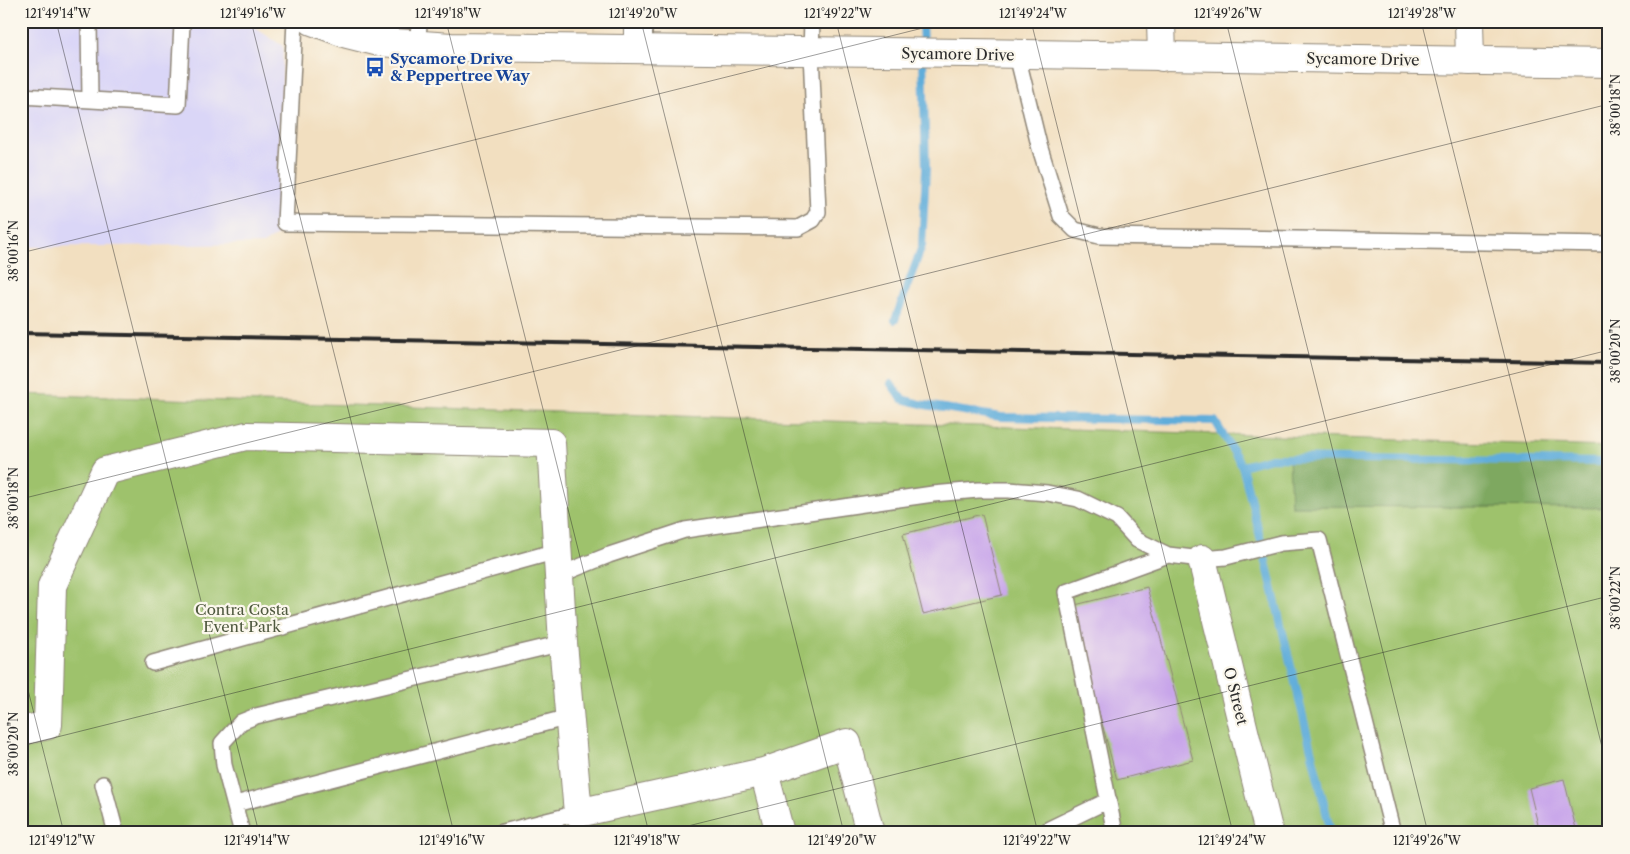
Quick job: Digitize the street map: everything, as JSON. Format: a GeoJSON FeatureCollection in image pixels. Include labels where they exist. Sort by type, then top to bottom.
{"type":"FeatureCollection","features":[{"type":"Feature","properties":{"kind":"street","name":"Sycamore Drive"},"geometry":{"type":"LineString","coordinates":[[312,21],[347,34],[379,42],[418,33],[638,49],[1609,63]]}},
{"type":"Feature","properties":{"kind":"street"},"geometry":{"type":"LineString","coordinates":[[638,21],[638,49]]}},
{"type":"Feature","properties":{"kind":"street"},"geometry":{"type":"LineString","coordinates":[[1161,21],[1162,57]]}},
{"type":"Feature","properties":{"kind":"street"},"geometry":{"type":"LineString","coordinates":[[1469,21],[1470,61]]}},
{"type":"Feature","properties":{"kind":"street"},"geometry":{"type":"LineString","coordinates":[[21,731],[48,724],[52,586],[105,471],[246,436],[551,443],[563,643],[578,813],[764,772],[847,744],[870,833]]}},
{"type":"Feature","properties":{"kind":"street","name":"O Street"},"geometry":{"type":"LineString","coordinates":[[1214,558],[1269,833]]}},
{"type":"Feature","properties":{"kind":"street"},"geometry":{"type":"LineString","coordinates":[[764,772],[780,833]]}},
{"type":"Feature","properties":{"kind":"lane"},"geometry":{"type":"LineString","coordinates":[[89,21],[90,100]]}},
{"type":"Feature","properties":{"kind":"lane"},"geometry":{"type":"LineString","coordinates":[[21,96],[178,105],[182,24],[176,21]]}},
{"type":"Feature","properties":{"kind":"lane"},"geometry":{"type":"LineString","coordinates":[[296,21],[284,224],[798,228],[812,220],[818,212],[811,52],[812,21]]}},
{"type":"Feature","properties":{"kind":"lane"},"geometry":{"type":"LineString","coordinates":[[1017,55],[1039,145],[1061,216],[1075,230],[1099,236],[1609,244]]}},
{"type":"Feature","properties":{"kind":"lane"},"geometry":{"type":"LineString","coordinates":[[153,663],[558,563],[609,555],[685,530],[933,494],[978,490],[1047,493],[1078,499],[1117,518],[1137,540],[1168,555],[1214,558],[1281,543],[1319,540],[1392,833]]}},
{"type":"Feature","properties":{"kind":"lane"},"geometry":{"type":"LineString","coordinates":[[1115,833],[1066,592],[1168,555]]}},
{"type":"Feature","properties":{"kind":"lane"},"geometry":{"type":"LineString","coordinates":[[242,833],[224,765],[222,743],[241,722],[256,716],[563,643]]}},
{"type":"Feature","properties":{"kind":"lane"},"geometry":{"type":"LineString","coordinates":[[234,804],[570,717]]}},
{"type":"Feature","properties":{"kind":"lane"},"geometry":{"type":"LineString","coordinates":[[103,784],[116,833]]}},
{"type":"Feature","properties":{"kind":"lane"},"geometry":{"type":"LineString","coordinates":[[1048,833],[1049,829],[1109,800]]}},
{"type":"Feature","properties":{"kind":"lane"},"geometry":{"type":"LineString","coordinates":[[499,833],[578,813]]}},
{"type":"Feature","properties":{"kind":"shaded area"},"geometry":{"type":"Polygon","coordinates":[[[21,21],[244,21],[283,46],[277,235],[263,244],[21,247],[21,21]]]}},
{"type":"Feature","properties":{"kind":"green space","name":"Contra Costa Event Park"},"geometry":{"type":"Polygon","coordinates":[[[21,394],[1609,447],[1609,833],[25,833],[21,812],[21,394]]]}},
{"type":"Feature","properties":{"kind":"green space"},"geometry":{"type":"Polygon","coordinates":[[[1289,457],[1609,461],[1609,508],[1291,506],[1289,457]]]}},
{"type":"Feature","properties":{"kind":"building"},"geometry":{"type":"Polygon","coordinates":[[[982,514],[1002,595],[923,614],[903,534],[982,514]]]}},
{"type":"Feature","properties":{"kind":"building"},"geometry":{"type":"Polygon","coordinates":[[[1147,587],[1193,760],[1117,780],[1071,606],[1147,587]]]}},
{"type":"Feature","properties":{"kind":"building"},"geometry":{"type":"Polygon","coordinates":[[[1564,779],[1577,833],[1540,833],[1529,788],[1564,779]]]}},
{"type":"Feature","properties":{"kind":"waterway"},"geometry":{"type":"LineString","coordinates":[[922,21],[923,47]]}},
{"type":"Feature","properties":{"kind":"waterway"},"geometry":{"type":"LineString","coordinates":[[895,320],[922,246],[926,169],[923,58]]}},
{"type":"Feature","properties":{"kind":"waterway"},"geometry":{"type":"LineString","coordinates":[[891,384],[902,399],[925,405],[1001,417],[1215,421],[1242,466],[1331,833]]}},
{"type":"Feature","properties":{"kind":"waterway"},"geometry":{"type":"LineString","coordinates":[[1242,466],[1271,458],[1609,462]]}},
{"type":"Feature","properties":{"kind":"railway"},"geometry":{"type":"LineString","coordinates":[[21,333],[1609,363]]}},
{"type":"Feature","properties":{"kind":"place","name":"Sycamore Drive & Peppertree Way"},"geometry":{"type":"Point","coordinates":[375,67]}}]}
